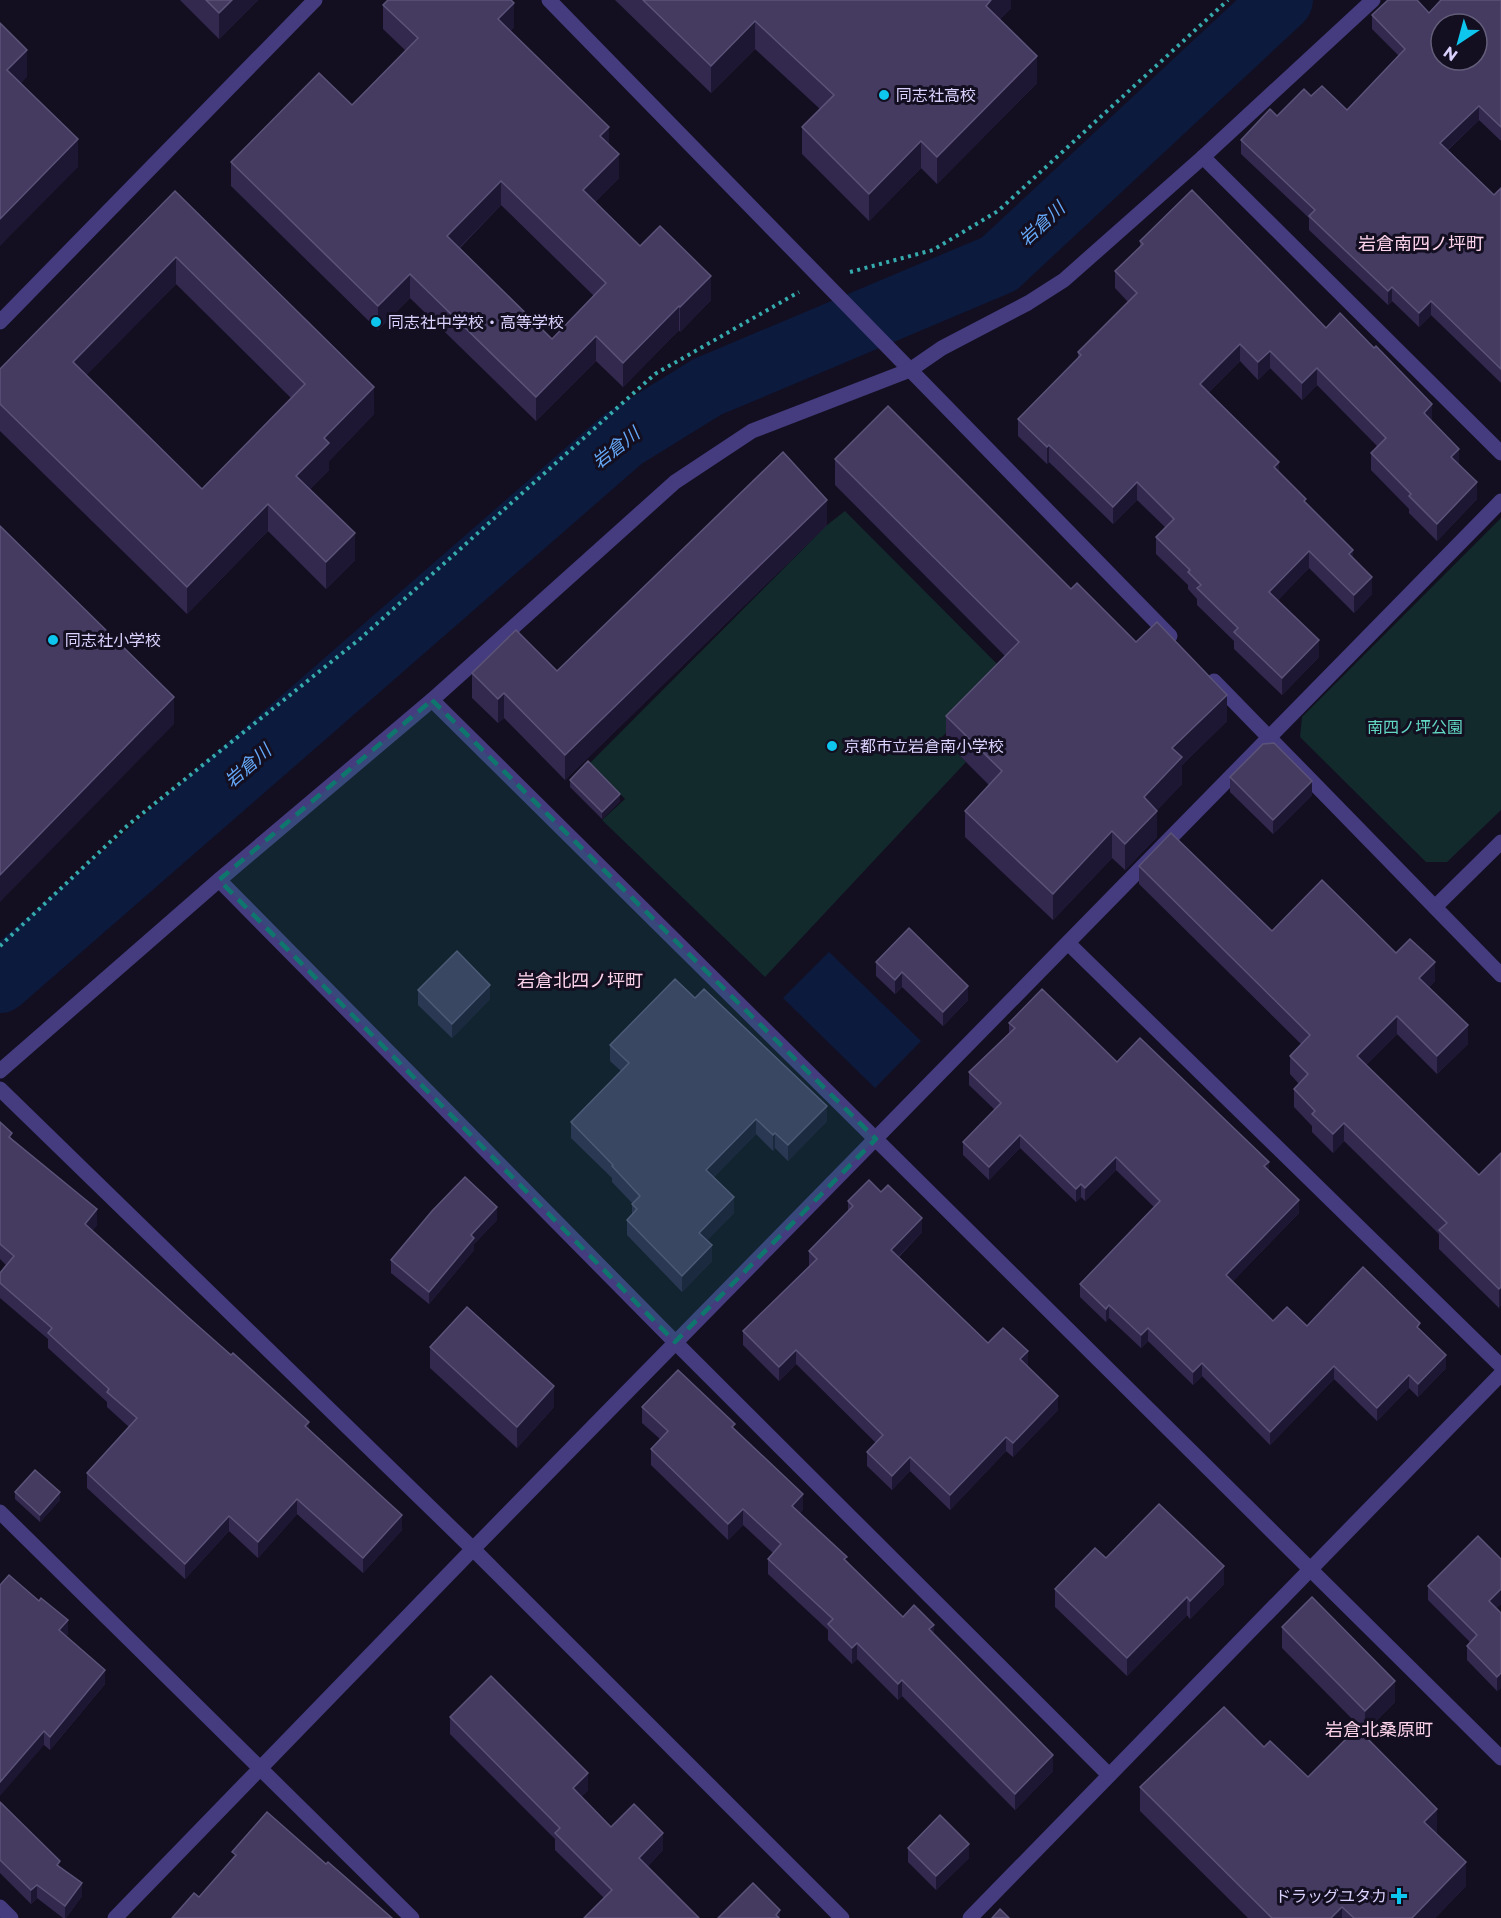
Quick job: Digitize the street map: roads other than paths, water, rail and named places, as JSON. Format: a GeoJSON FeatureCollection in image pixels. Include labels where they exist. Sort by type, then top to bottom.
{"type":"FeatureCollection","features":[{"type":"Feature","properties":{"kind":"street"},"geometry":{"type":"LineString","coordinates":[[0,322],[315,0]]}},
{"type":"Feature","properties":{"kind":"street"},"geometry":{"type":"LineString","coordinates":[[549,0],[1177,644]]}},
{"type":"Feature","properties":{"kind":"street"},"geometry":{"type":"LineString","coordinates":[[0,1071],[219,879],[432,700],[675,482],[752,431],[910,370],[942,348],[1028,303],[1064,280],[1203,157],[1373,0]]}},
{"type":"Feature","properties":{"kind":"street"},"geometry":{"type":"LineString","coordinates":[[1203,157],[1501,453]]}},
{"type":"Feature","properties":{"kind":"street"},"geometry":{"type":"LineString","coordinates":[[115,1918],[472,1549],[1501,501]]}},
{"type":"Feature","properties":{"kind":"street"},"geometry":{"type":"LineString","coordinates":[[1202,669],[1501,975]]}},
{"type":"Feature","properties":{"kind":"street"},"geometry":{"type":"LineString","coordinates":[[432,700],[1501,1758]]}},
{"type":"Feature","properties":{"kind":"street"},"geometry":{"type":"LineString","coordinates":[[1435,907],[1501,842]]}},
{"type":"Feature","properties":{"kind":"street"},"geometry":{"type":"LineString","coordinates":[[219,879],[675,1342],[1109,1775]]}},
{"type":"Feature","properties":{"kind":"street"},"geometry":{"type":"LineString","coordinates":[[1068,943],[1501,1366]]}},
{"type":"Feature","properties":{"kind":"street"},"geometry":{"type":"LineString","coordinates":[[0,1089],[472,1549],[842,1918]]}},
{"type":"Feature","properties":{"kind":"street"},"geometry":{"type":"LineString","coordinates":[[970,1918],[1501,1374]]}},
{"type":"Feature","properties":{"kind":"street"},"geometry":{"type":"LineString","coordinates":[[0,1512],[412,1918]]}},
{"type":"Feature","properties":{"kind":"street"},"geometry":{"type":"LineString","coordinates":[[0,1908],[10,1918]]}},
{"type":"Feature","properties":{"kind":"water"},"geometry":{"type":"Polygon","coordinates":[[[829,952],[921,1041],[875,1088],[783,998],[829,952]]]}},
{"type":"Feature","properties":{"kind":"waterway","name":"岩倉川"},"geometry":{"type":"LineString","coordinates":[[0,982],[623,439],[707,387],[999,264],[1282,0]]}},
{"type":"Feature","properties":{"kind":"place","name":"同志社高校"},"geometry":{"type":"Point","coordinates":[884,95]}},
{"type":"Feature","properties":{"kind":"place","name":"同志社中学校・高等学校"},"geometry":{"type":"Point","coordinates":[376,322]}},
{"type":"Feature","properties":{"kind":"place","name":"同志社小学校"},"geometry":{"type":"Point","coordinates":[53,640]}},
{"type":"Feature","properties":{"kind":"place","name":"京都市立岩倉南小学校"},"geometry":{"type":"Point","coordinates":[832,746]}},
{"type":"Feature","properties":{"kind":"place","name":"ドラッグユタカ"},"geometry":{"type":"Point","coordinates":[1399,1896]}},
{"type":"Feature","properties":{"kind":"district","name":"岩倉南四ノ坪町"},"geometry":{"type":"Point","coordinates":[1421,244]}},
{"type":"Feature","properties":{"kind":"district","name":"岩倉北四ノ坪町"},"geometry":{"type":"Point","coordinates":[580,981]}},
{"type":"Feature","properties":{"kind":"district","name":"岩倉北桑原町"},"geometry":{"type":"Point","coordinates":[1379,1730]}},
{"type":"Feature","properties":{"kind":"park label","name":"南四ノ坪公園"},"geometry":{"type":"Point","coordinates":[1415,727]}}]}
